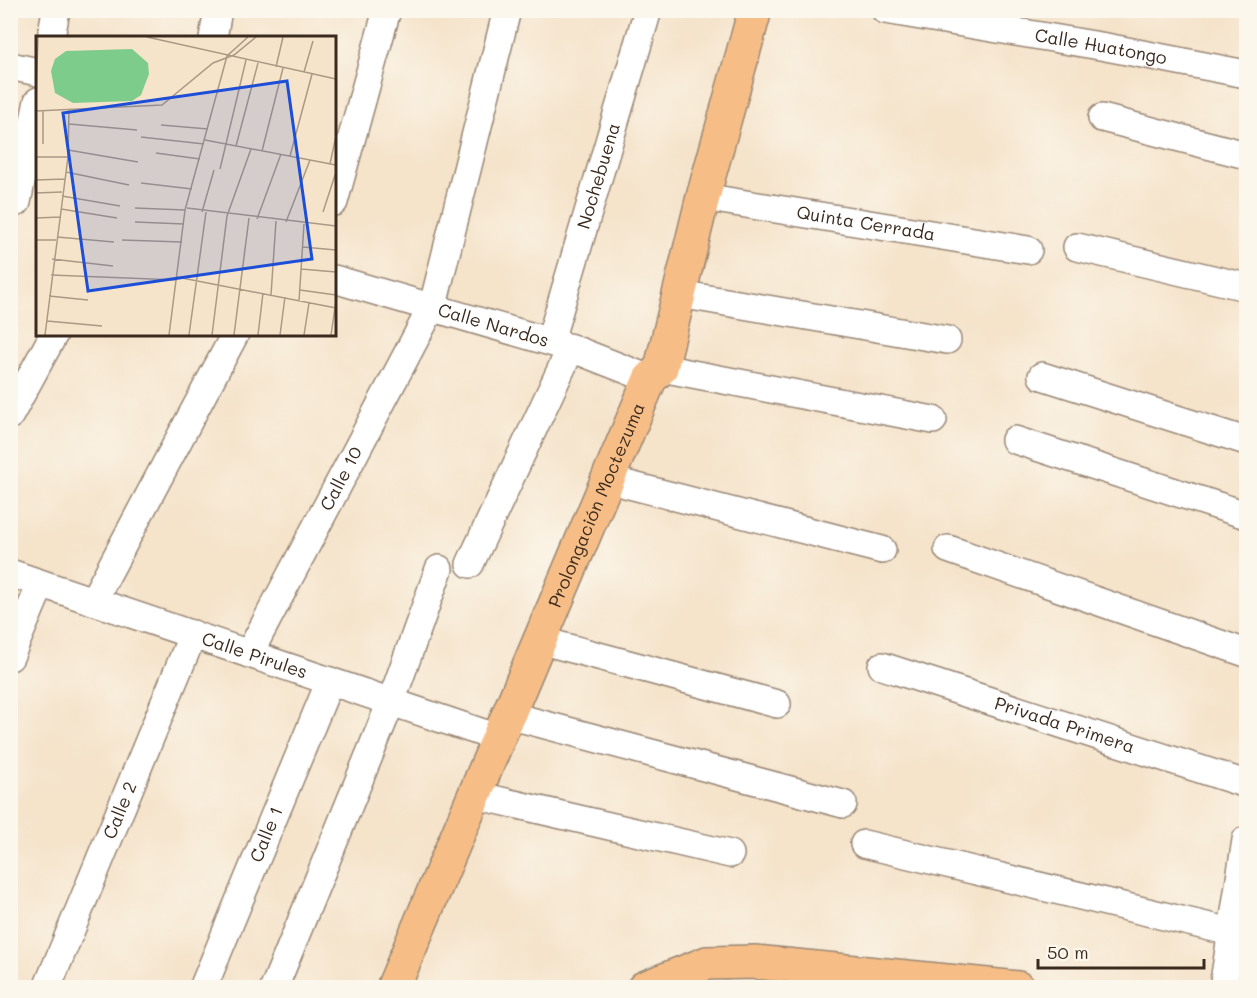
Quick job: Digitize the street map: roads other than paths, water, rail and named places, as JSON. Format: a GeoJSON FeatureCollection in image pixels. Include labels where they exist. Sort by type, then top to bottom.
{"type":"FeatureCollection","features":[{"type":"Feature","properties":{"kind":"main road","name":"Prolongación Moctezuma"},"geometry":{"type":"LineString","coordinates":[[393,987],[606,479],[656,374],[680,294],[755,10]]}},
{"type":"Feature","properties":{"kind":"main road"},"geometry":{"type":"LineString","coordinates":[[645,987],[707,963],[755,962],[1018,987]]}},
{"type":"Feature","properties":{"kind":"street"},"geometry":{"type":"LineString","coordinates":[[51,36],[56,10]]}},
{"type":"Feature","properties":{"kind":"street"},"geometry":{"type":"LineString","coordinates":[[213,36],[218,10]]}},
{"type":"Feature","properties":{"kind":"street"},"geometry":{"type":"LineString","coordinates":[[336,195],[387,10]]}},
{"type":"Feature","properties":{"kind":"street","name":"Calle 10"},"geometry":{"type":"LineString","coordinates":[[249,654],[433,305],[507,10]]}},
{"type":"Feature","properties":{"kind":"street","name":"Nochebuena"},"geometry":{"type":"LineString","coordinates":[[470,564],[561,344],[648,10]]}},
{"type":"Feature","properties":{"kind":"street","name":"Calle Huatongo"},"geometry":{"type":"LineString","coordinates":[[885,10],[1106,47],[1246,74]]}},
{"type":"Feature","properties":{"kind":"street"},"geometry":{"type":"LineString","coordinates":[[10,66],[36,72]]}},
{"type":"Feature","properties":{"kind":"street"},"geometry":{"type":"LineString","coordinates":[[22,203],[36,114]]}},
{"type":"Feature","properties":{"kind":"street"},"geometry":{"type":"LineString","coordinates":[[1102,118],[1246,155]]}},
{"type":"Feature","properties":{"kind":"street","name":"Quinta Cerrada"},"geometry":{"type":"LineString","coordinates":[[704,197],[1028,250]]}},
{"type":"Feature","properties":{"kind":"street"},"geometry":{"type":"LineString","coordinates":[[1077,247],[1246,287]]}},
{"type":"Feature","properties":{"kind":"street","name":"Calle Nardos"},"geometry":{"type":"LineString","coordinates":[[336,280],[433,305],[656,374],[933,420]]}},
{"type":"Feature","properties":{"kind":"street"},"geometry":{"type":"LineString","coordinates":[[680,294],[947,340]]}},
{"type":"Feature","properties":{"kind":"street"},"geometry":{"type":"LineString","coordinates":[[10,415],[53,336]]}},
{"type":"Feature","properties":{"kind":"street"},"geometry":{"type":"LineString","coordinates":[[93,601],[234,336]]}},
{"type":"Feature","properties":{"kind":"street"},"geometry":{"type":"LineString","coordinates":[[1042,376],[1246,441]]}},
{"type":"Feature","properties":{"kind":"street"},"geometry":{"type":"LineString","coordinates":[[1015,440],[1246,515]]}},
{"type":"Feature","properties":{"kind":"street"},"geometry":{"type":"LineString","coordinates":[[606,479],[882,550]]}},
{"type":"Feature","properties":{"kind":"street"},"geometry":{"type":"LineString","coordinates":[[948,549],[1246,653]]}},
{"type":"Feature","properties":{"kind":"street"},"geometry":{"type":"LineString","coordinates":[[274,987],[392,702],[439,569]]}},
{"type":"Feature","properties":{"kind":"street","name":"Calle Pirules"},"geometry":{"type":"LineString","coordinates":[[10,573],[392,702],[843,804]]}},
{"type":"Feature","properties":{"kind":"street"},"geometry":{"type":"LineString","coordinates":[[10,657],[41,584]]}},
{"type":"Feature","properties":{"kind":"street","name":"Calle 2"},"geometry":{"type":"LineString","coordinates":[[47,987],[193,634]]}},
{"type":"Feature","properties":{"kind":"street"},"geometry":{"type":"LineString","coordinates":[[539,640],[777,704]]}},
{"type":"Feature","properties":{"kind":"street","name":"Privada Primera"},"geometry":{"type":"LineString","coordinates":[[882,666],[1246,784]]}},
{"type":"Feature","properties":{"kind":"street","name":"Calle 1"},"geometry":{"type":"LineString","coordinates":[[202,987],[330,681]]}},
{"type":"Feature","properties":{"kind":"street"},"geometry":{"type":"LineString","coordinates":[[475,795],[730,854]]}},
{"type":"Feature","properties":{"kind":"street"},"geometry":{"type":"LineString","coordinates":[[1222,987],[1246,840]]}},
{"type":"Feature","properties":{"kind":"street"},"geometry":{"type":"LineString","coordinates":[[864,844],[1231,932]]}}]}
